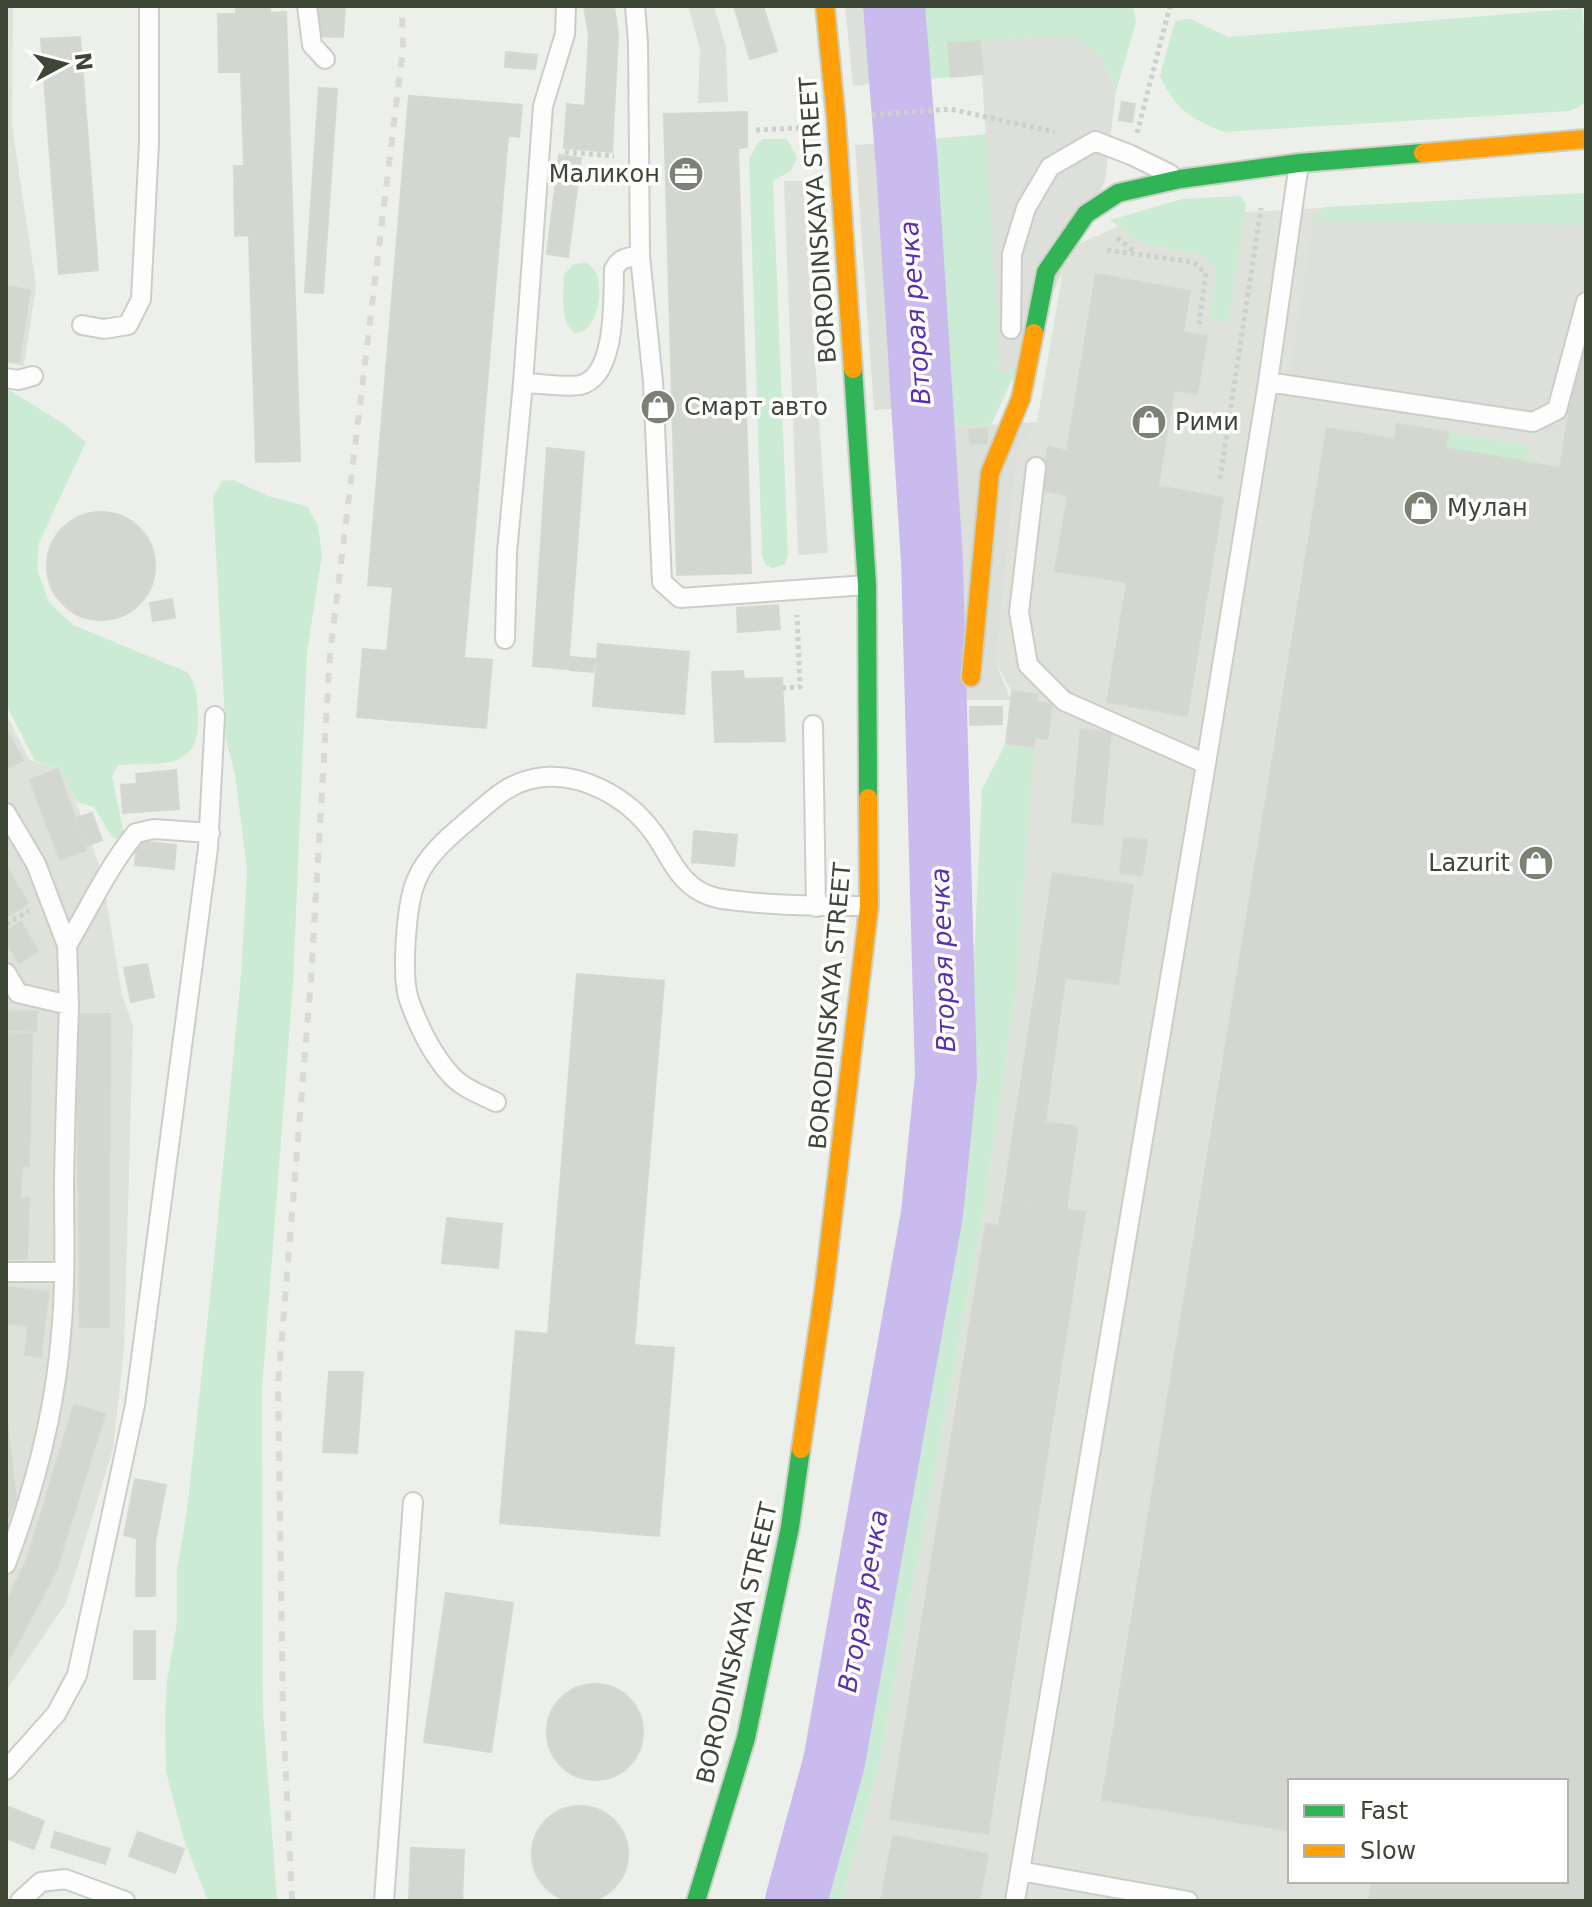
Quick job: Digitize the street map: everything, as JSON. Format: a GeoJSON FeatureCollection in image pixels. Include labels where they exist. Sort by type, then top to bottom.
{"type":"FeatureCollection","features":[{"type":"Feature","properties":{"kind":"main road","name":"BORODINSKAYA STREET"},"geometry":{"type":"LineString","coordinates":[[696,1901],[746,1738],[790,1527],[824,1290],[869,906],[867,585],[836,118],[825,6]]}},
{"type":"Feature","properties":{"kind":"main road"},"geometry":{"type":"LineString","coordinates":[[971,677],[990,473],[1021,398],[1046,272],[1086,214],[1118,193],[1180,179],[1299,163],[1586,139]]}},
{"type":"Feature","properties":{"kind":"lane"},"geometry":{"type":"LineString","coordinates":[[82,325],[104,329],[128,325],[141,299],[149,143],[149,6]]}},
{"type":"Feature","properties":{"kind":"lane"},"geometry":{"type":"LineString","coordinates":[[307,6],[312,45],[325,59]]}},
{"type":"Feature","properties":{"kind":"lane"},"geometry":{"type":"LineString","coordinates":[[505,639],[507,552],[543,106],[565,34],[566,6]]}},
{"type":"Feature","properties":{"kind":"lane"},"geometry":{"type":"LineString","coordinates":[[635,6],[640,256],[653,382],[662,582],[680,598],[867,585]]}},
{"type":"Feature","properties":{"kind":"lane"},"geometry":{"type":"LineString","coordinates":[[1011,329],[1012,254],[1026,208],[1050,167],[1095,141],[1180,179]]}},
{"type":"Feature","properties":{"kind":"lane"},"geometry":{"type":"LineString","coordinates":[[1015,1901],[1206,764],[1268,382],[1299,163]]}},
{"type":"Feature","properties":{"kind":"lane"},"geometry":{"type":"LineString","coordinates":[[523,383],[581,385],[594,377],[603,365],[610,340],[614,269],[618,261],[640,256]]}},
{"type":"Feature","properties":{"kind":"lane"},"geometry":{"type":"LineString","coordinates":[[1268,382],[1533,422],[1557,410],[1586,305]]}},
{"type":"Feature","properties":{"kind":"lane"},"geometry":{"type":"LineString","coordinates":[[6,378],[18,380],[33,376]]}},
{"type":"Feature","properties":{"kind":"lane"},"geometry":{"type":"LineString","coordinates":[[1036,467],[1019,612],[1028,665],[1064,701],[1206,764]]}},
{"type":"Feature","properties":{"kind":"lane"},"geometry":{"type":"LineString","coordinates":[[6,1770],[56,1714],[77,1675],[135,1405],[210,833],[215,716]]}},
{"type":"Feature","properties":{"kind":"lane"},"geometry":{"type":"LineString","coordinates":[[813,725],[816,907]]}},
{"type":"Feature","properties":{"kind":"lane"},"geometry":{"type":"LineString","coordinates":[[496,1102],[470,1090],[450,1074],[427,1041],[408,997],[405,928],[416,879],[443,842],[503,789],[537,778],[564,778],[599,787],[627,806],[652,831],[687,884],[719,899],[816,907],[869,906]]}},
{"type":"Feature","properties":{"kind":"lane"},"geometry":{"type":"LineString","coordinates":[[6,813],[36,864],[67,945],[69,1005],[61,1334],[53,1391],[25,1515],[6,1564]]}},
{"type":"Feature","properties":{"kind":"lane"},"geometry":{"type":"LineString","coordinates":[[67,945],[115,859],[136,833],[154,829],[210,833]]}},
{"type":"Feature","properties":{"kind":"lane"},"geometry":{"type":"LineString","coordinates":[[6,973],[12,993],[69,1005]]}},
{"type":"Feature","properties":{"kind":"lane"},"geometry":{"type":"LineString","coordinates":[[6,1272],[64,1272]]}},
{"type":"Feature","properties":{"kind":"lane"},"geometry":{"type":"LineString","coordinates":[[384,1901],[413,1502]]}},
{"type":"Feature","properties":{"kind":"lane"},"geometry":{"type":"LineString","coordinates":[[1020,1871],[1188,1901]]}},
{"type":"Feature","properties":{"kind":"lane"},"geometry":{"type":"LineString","coordinates":[[20,1901],[41,1882],[65,1879],[125,1901]]}},
{"type":"Feature","properties":{"kind":"path"},"geometry":{"type":"LineString","coordinates":[[1131,155],[1170,6]]}},
{"type":"Feature","properties":{"kind":"path"},"geometry":{"type":"LineString","coordinates":[[864,116],[950,109],[1095,141]]}},
{"type":"Feature","properties":{"kind":"path"},"geometry":{"type":"LineString","coordinates":[[756,130],[811,128]]}},
{"type":"Feature","properties":{"kind":"path"},"geometry":{"type":"LineString","coordinates":[[540,150],[639,158]]}},
{"type":"Feature","properties":{"kind":"path"},"geometry":{"type":"LineString","coordinates":[[1220,479],[1262,203],[1295,202]]}},
{"type":"Feature","properties":{"kind":"path"},"geometry":{"type":"LineString","coordinates":[[1063,246],[1135,252],[1193,262],[1206,273],[1199,324]]}},
{"type":"Feature","properties":{"kind":"path"},"geometry":{"type":"LineString","coordinates":[[782,688],[800,687],[795,590]]}},
{"type":"Feature","properties":{"kind":"shaded area"},"geometry":{"type":"Polygon","coordinates":[[[6,6],[13,6],[12,125],[36,286],[24,366],[6,363],[6,6]]]}},
{"type":"Feature","properties":{"kind":"shaded area"},"geometry":{"type":"Polygon","coordinates":[[[688,6],[714,6],[726,47],[728,102],[698,103],[700,49],[688,6]]]}},
{"type":"Feature","properties":{"kind":"shaded area"},"geometry":{"type":"Polygon","coordinates":[[[845,6],[870,6],[878,83],[853,86],[845,6]]]}},
{"type":"Feature","properties":{"kind":"shaded area"},"geometry":{"type":"Polygon","coordinates":[[[1074,36],[1102,58],[1116,91],[1105,181],[1017,369],[1000,371],[980,41],[1074,36]]]}},
{"type":"Feature","properties":{"kind":"shaded area"},"geometry":{"type":"Polygon","coordinates":[[[883,143],[901,408],[874,410],[855,145],[883,143]]]}},
{"type":"Feature","properties":{"kind":"shaded area"},"geometry":{"type":"Polygon","coordinates":[[[784,181],[803,181],[828,553],[798,555],[784,181]]]}},
{"type":"Feature","properties":{"kind":"shaded area"},"geometry":{"type":"Polygon","coordinates":[[[1586,193],[1586,1901],[842,1901],[879,1765],[982,1221],[1016,990],[1033,747],[1005,743],[1012,692],[996,664],[1018,449],[1037,422],[1063,270],[1076,245],[1117,227],[1160,217],[1586,193]]]}},
{"type":"Feature","properties":{"kind":"shaded area"},"geometry":{"type":"Polygon","coordinates":[[[1314,221],[1586,225],[1586,314],[1580,314],[1559,434],[1287,391],[1314,221]]]}},
{"type":"Feature","properties":{"kind":"shaded area"},"geometry":{"type":"Polygon","coordinates":[[[1037,422],[1018,449],[996,664],[1011,700],[951,700],[941,428],[1037,422]]]}},
{"type":"Feature","properties":{"kind":"shaded area"},"geometry":{"type":"Polygon","coordinates":[[[6,714],[29,760],[64,770],[102,873],[122,995],[133,1026],[124,1349],[113,1449],[66,1603],[6,1691],[6,714]]]}},
{"type":"Feature","properties":{"kind":"green space"},"geometry":{"type":"Polygon","coordinates":[[[870,6],[1133,6],[1136,22],[1116,91],[1102,58],[1074,36],[949,43],[951,77],[878,83],[870,6]]]}},
{"type":"Feature","properties":{"kind":"green space"},"geometry":{"type":"Polygon","coordinates":[[[1582,8],[1586,45],[1586,103],[1570,111],[1224,132],[1186,112],[1172,97],[1160,76],[1175,21],[1190,19],[1228,37],[1582,8]]]}},
{"type":"Feature","properties":{"kind":"green space"},"geometry":{"type":"Polygon","coordinates":[[[987,134],[1000,370],[1017,369],[991,425],[941,428],[901,408],[883,143],[987,134]]]}},
{"type":"Feature","properties":{"kind":"green space"},"geometry":{"type":"Polygon","coordinates":[[[763,139],[787,139],[797,158],[791,171],[773,181],[788,556],[785,564],[772,568],[765,564],[762,556],[749,158],[763,139]]]}},
{"type":"Feature","properties":{"kind":"green space"},"geometry":{"type":"Polygon","coordinates":[[[1586,193],[1586,220],[1580,225],[1314,221],[1325,207],[1586,193]]]}},
{"type":"Feature","properties":{"kind":"green space"},"geometry":{"type":"Polygon","coordinates":[[[1240,196],[1246,204],[1229,319],[1221,322],[1210,321],[1216,269],[1200,254],[1139,242],[1110,220],[1182,199],[1240,196]]]}},
{"type":"Feature","properties":{"kind":"green space"},"geometry":{"type":"Polygon","coordinates":[[[586,262],[596,272],[599,299],[589,326],[574,333],[564,314],[564,274],[574,264],[586,262]]]}},
{"type":"Feature","properties":{"kind":"green space"},"geometry":{"type":"Polygon","coordinates":[[[6,388],[64,424],[86,442],[39,543],[37,569],[49,602],[73,625],[187,672],[196,692],[197,733],[193,746],[185,755],[163,763],[118,765],[112,777],[124,834],[117,839],[112,837],[94,807],[77,802],[61,769],[35,761],[6,704],[6,388]]]}},
{"type":"Feature","properties":{"kind":"green space"},"geometry":{"type":"Polygon","coordinates":[[[1448,432],[1529,446],[1527,462],[1445,448],[1448,432]]]}},
{"type":"Feature","properties":{"kind":"green space"},"geometry":{"type":"Polygon","coordinates":[[[233,480],[268,496],[307,506],[318,526],[322,555],[307,652],[293,983],[262,1389],[263,1712],[277,1901],[208,1901],[184,1840],[166,1772],[167,1681],[177,1622],[177,1570],[187,1511],[215,1250],[241,976],[247,870],[235,774],[226,740],[213,496],[222,481],[233,480]]]}},
{"type":"Feature","properties":{"kind":"green space"},"geometry":{"type":"Polygon","coordinates":[[[1006,743],[1034,747],[1016,990],[982,1221],[879,1765],[842,1901],[818,1901],[853,1775],[952,1211],[969,1063],[982,789],[1006,743]]]}},
{"type":"Feature","properties":{"kind":"building"},"geometry":{"type":"Polygon","coordinates":[[[236,6],[270,6],[270,13],[286,12],[300,461],[256,462],[249,235],[235,236],[234,166],[244,166],[241,72],[219,72],[218,14],[236,14],[236,6]]]}},
{"type":"Feature","properties":{"kind":"building"},"geometry":{"type":"Polygon","coordinates":[[[319,6],[345,6],[343,37],[317,36],[319,6]]]}},
{"type":"Feature","properties":{"kind":"building"},"geometry":{"type":"Polygon","coordinates":[[[584,6],[614,6],[618,34],[612,152],[564,148],[567,104],[585,106],[589,36],[584,6]]]}},
{"type":"Feature","properties":{"kind":"building"},"geometry":{"type":"Polygon","coordinates":[[[734,6],[763,6],[777,51],[750,59],[734,6]]]}},
{"type":"Feature","properties":{"kind":"building"},"geometry":{"type":"Polygon","coordinates":[[[80,37],[98,270],[59,274],[41,39],[80,37]]]}},
{"type":"Feature","properties":{"kind":"building"},"geometry":{"type":"Polygon","coordinates":[[[980,41],[983,74],[951,77],[948,43],[980,41]]]}},
{"type":"Feature","properties":{"kind":"building"},"geometry":{"type":"Polygon","coordinates":[[[506,52],[537,55],[535,69],[505,67],[506,52]]]}},
{"type":"Feature","properties":{"kind":"building"},"geometry":{"type":"Polygon","coordinates":[[[319,88],[337,89],[323,293],[305,292],[319,88]]]}},
{"type":"Feature","properties":{"kind":"building"},"geometry":{"type":"Polygon","coordinates":[[[409,96],[522,105],[519,137],[508,136],[464,658],[492,660],[486,728],[357,717],[363,649],[387,651],[393,587],[368,585],[409,96]]]}},
{"type":"Feature","properties":{"kind":"building"},"geometry":{"type":"Polygon","coordinates":[[[1122,102],[1135,104],[1132,122],[1119,120],[1122,102]]]}},
{"type":"Feature","properties":{"kind":"building"},"geometry":{"type":"Polygon","coordinates":[[[747,112],[747,147],[738,148],[751,573],[677,575],[664,114],[747,112]]]}},
{"type":"Feature","properties":{"kind":"building"},"geometry":{"type":"Polygon","coordinates":[[[559,155],[581,158],[568,257],[547,254],[559,155]]]}},
{"type":"Feature","properties":{"kind":"building"},"geometry":{"type":"Polygon","coordinates":[[[1096,274],[1190,291],[1183,332],[1207,336],[1197,394],[1174,390],[1158,486],[1223,498],[1187,716],[1107,702],[1127,582],[1055,571],[1068,495],[1041,490],[1048,447],[1067,451],[1096,274]]]}},
{"type":"Feature","properties":{"kind":"building"},"geometry":{"type":"Polygon","coordinates":[[[6,286],[30,290],[19,362],[6,360],[6,286]]]}},
{"type":"Feature","properties":{"kind":"building"},"geometry":{"type":"Polygon","coordinates":[[[1583,326],[1586,326],[1586,1881],[1583,1901],[1369,1901],[1372,1883],[1568,1883],[1568,1779],[1288,1779],[1288,1831],[1102,1800],[1327,428],[1395,439],[1397,424],[1448,432],[1445,448],[1560,468],[1583,326]]]}},
{"type":"Feature","properties":{"kind":"building"},"geometry":{"type":"Polygon","coordinates":[[[987,428],[987,443],[970,444],[969,430],[987,428]]]}},
{"type":"Feature","properties":{"kind":"building"},"geometry":{"type":"Polygon","coordinates":[[[547,448],[584,452],[568,669],[533,666],[547,448]]]}},
{"type":"Feature","properties":{"kind":"building"},"geometry":{"type":"Polygon","coordinates":[[[101,512],[122,516],[139,528],[151,545],[155,566],[151,587],[139,604],[122,616],[101,620],[80,616],[63,604],[51,587],[47,566],[51,545],[63,528],[80,516],[101,512]]]}},
{"type":"Feature","properties":{"kind":"building"},"geometry":{"type":"Polygon","coordinates":[[[172,599],[175,618],[153,621],[150,603],[172,599]]]}},
{"type":"Feature","properties":{"kind":"building"},"geometry":{"type":"Polygon","coordinates":[[[778,605],[780,629],[738,632],[737,608],[778,605]]]}},
{"type":"Feature","properties":{"kind":"building"},"geometry":{"type":"Polygon","coordinates":[[[598,644],[689,652],[684,714],[593,706],[598,644]]]}},
{"type":"Feature","properties":{"kind":"building"},"geometry":{"type":"Polygon","coordinates":[[[571,657],[595,659],[593,672],[570,670],[571,657]]]}},
{"type":"Feature","properties":{"kind":"building"},"geometry":{"type":"Polygon","coordinates":[[[743,671],[744,679],[782,678],[785,741],[715,742],[712,672],[743,671]]]}},
{"type":"Feature","properties":{"kind":"building"},"geometry":{"type":"Polygon","coordinates":[[[1012,691],[1038,695],[1036,702],[1052,704],[1047,739],[1035,737],[1034,747],[1006,743],[1012,691]]]}},
{"type":"Feature","properties":{"kind":"building"},"geometry":{"type":"Polygon","coordinates":[[[970,707],[1002,707],[1002,724],[970,725],[970,707]]]}},
{"type":"Feature","properties":{"kind":"building"},"geometry":{"type":"Polygon","coordinates":[[[6,729],[23,760],[6,769],[6,729]]]}},
{"type":"Feature","properties":{"kind":"building"},"geometry":{"type":"Polygon","coordinates":[[[1081,729],[1111,733],[1102,825],[1072,822],[1081,729]]]}},
{"type":"Feature","properties":{"kind":"building"},"geometry":{"type":"Polygon","coordinates":[[[58,769],[86,850],[60,860],[30,780],[58,769]]]}},
{"type":"Feature","properties":{"kind":"building"},"geometry":{"type":"Polygon","coordinates":[[[176,770],[179,809],[123,813],[121,785],[137,784],[136,774],[176,770]]]}},
{"type":"Feature","properties":{"kind":"building"},"geometry":{"type":"Polygon","coordinates":[[[92,813],[102,840],[87,846],[77,818],[92,813]]]}},
{"type":"Feature","properties":{"kind":"building"},"geometry":{"type":"Polygon","coordinates":[[[694,831],[737,835],[734,866],[692,862],[694,831]]]}},
{"type":"Feature","properties":{"kind":"building"},"geometry":{"type":"Polygon","coordinates":[[[1124,838],[1147,840],[1142,875],[1120,873],[1124,838]]]}},
{"type":"Feature","properties":{"kind":"building"},"geometry":{"type":"Polygon","coordinates":[[[137,841],[176,845],[174,869],[135,865],[137,841]]]}},
{"type":"Feature","properties":{"kind":"building"},"geometry":{"type":"Polygon","coordinates":[[[6,866],[28,903],[6,918],[6,866]]]}},
{"type":"Feature","properties":{"kind":"building"},"geometry":{"type":"Polygon","coordinates":[[[1053,873],[1133,885],[1118,984],[1065,978],[1045,1122],[1078,1127],[1066,1210],[1003,1201],[1053,873]]]}},
{"type":"Feature","properties":{"kind":"building"},"geometry":{"type":"Polygon","coordinates":[[[21,922],[38,951],[19,963],[6,942],[6,931],[21,922]]]}},
{"type":"Feature","properties":{"kind":"building"},"geometry":{"type":"Polygon","coordinates":[[[147,964],[154,997],[131,1002],[124,968],[147,964]]]}},
{"type":"Feature","properties":{"kind":"building"},"geometry":{"type":"Polygon","coordinates":[[[577,974],[664,981],[634,1345],[674,1348],[659,1536],[500,1523],[516,1331],[548,1334],[577,974]]]}},
{"type":"Feature","properties":{"kind":"building"},"geometry":{"type":"Polygon","coordinates":[[[6,1011],[37,1012],[36,1031],[6,1030],[6,1011]]]}},
{"type":"Feature","properties":{"kind":"building"},"geometry":{"type":"Polygon","coordinates":[[[77,1014],[110,1014],[109,1327],[80,1327],[77,1014]]]}},
{"type":"Feature","properties":{"kind":"building"},"geometry":{"type":"Polygon","coordinates":[[[6,1033],[32,1034],[29,1166],[22,1166],[20,1198],[29,1198],[27,1259],[6,1259],[6,1033]]]}},
{"type":"Feature","properties":{"kind":"building"},"geometry":{"type":"Polygon","coordinates":[[[1003,1201],[1085,1212],[988,1834],[890,1819],[986,1224],[999,1226],[1003,1201]]]}},
{"type":"Feature","properties":{"kind":"building"},"geometry":{"type":"Polygon","coordinates":[[[447,1218],[502,1224],[498,1268],[442,1263],[447,1218]]]}},
{"type":"Feature","properties":{"kind":"building"},"geometry":{"type":"Polygon","coordinates":[[[6,1287],[49,1292],[44,1328],[6,1323],[6,1287]]]}},
{"type":"Feature","properties":{"kind":"building"},"geometry":{"type":"Polygon","coordinates":[[[28,1326],[44,1328],[41,1357],[25,1355],[28,1326]]]}},
{"type":"Feature","properties":{"kind":"building"},"geometry":{"type":"Polygon","coordinates":[[[329,1372],[363,1372],[357,1453],[323,1452],[329,1372]]]}},
{"type":"Feature","properties":{"kind":"building"},"geometry":{"type":"Polygon","coordinates":[[[74,1405],[105,1414],[56,1571],[6,1665],[6,1602],[27,1559],[74,1405]]]}},
{"type":"Feature","properties":{"kind":"building"},"geometry":{"type":"Polygon","coordinates":[[[6,1414],[16,1498],[6,1523],[6,1414]]]}},
{"type":"Feature","properties":{"kind":"building"},"geometry":{"type":"Polygon","coordinates":[[[135,1479],[166,1485],[155,1542],[155,1596],[136,1596],[137,1538],[124,1535],[135,1479]]]}},
{"type":"Feature","properties":{"kind":"building"},"geometry":{"type":"Polygon","coordinates":[[[446,1593],[513,1603],[491,1752],[424,1742],[446,1593]]]}},
{"type":"Feature","properties":{"kind":"building"},"geometry":{"type":"Polygon","coordinates":[[[134,1631],[155,1631],[155,1679],[134,1679],[134,1631]]]}},
{"type":"Feature","properties":{"kind":"building"},"geometry":{"type":"Polygon","coordinates":[[[595,1684],[613,1688],[629,1698],[639,1714],[643,1732],[639,1750],[629,1766],[613,1776],[595,1780],[577,1776],[561,1766],[551,1750],[547,1732],[551,1714],[561,1698],[577,1688],[595,1684]]]}},
{"type":"Feature","properties":{"kind":"building"},"geometry":{"type":"Polygon","coordinates":[[[6,1806],[44,1821],[34,1849],[6,1838],[6,1806]]]}},
{"type":"Feature","properties":{"kind":"building"},"geometry":{"type":"Polygon","coordinates":[[[580,1806],[598,1810],[614,1820],[624,1836],[628,1854],[624,1872],[614,1888],[598,1898],[580,1902],[562,1898],[546,1888],[536,1872],[532,1854],[536,1836],[546,1820],[562,1810],[580,1806]]]}},
{"type":"Feature","properties":{"kind":"building"},"geometry":{"type":"Polygon","coordinates":[[[55,1832],[110,1849],[105,1864],[51,1847],[55,1832]]]}},
{"type":"Feature","properties":{"kind":"building"},"geometry":{"type":"Polygon","coordinates":[[[138,1832],[184,1849],[175,1873],[129,1856],[138,1832]]]}},
{"type":"Feature","properties":{"kind":"building"},"geometry":{"type":"Polygon","coordinates":[[[893,1836],[988,1854],[979,1901],[881,1901],[893,1836]]]}},
{"type":"Feature","properties":{"kind":"building"},"geometry":{"type":"Polygon","coordinates":[[[411,1848],[464,1850],[462,1901],[409,1901],[411,1848]]]}},
{"type":"Feature","properties":{"kind":"waterway","name":"Вторая речка"},"geometry":{"type":"LineString","coordinates":[[796,1901],[834,1762],[932,1214],[946,1076],[932,561],[894,6]]}},
{"type":"Feature","properties":{"kind":"railway"},"geometry":{"type":"LineString","coordinates":[[292,1901],[283,1717],[278,1385],[311,979],[330,654],[403,48],[402,6]]}},
{"type":"Feature","properties":{"kind":"traffic: fast"},"geometry":{"type":"LineString","coordinates":[[1034,333],[1046,272],[1086,214],[1118,193],[1180,179],[1299,163],[1423,153]]}},
{"type":"Feature","properties":{"kind":"traffic: fast"},"geometry":{"type":"LineString","coordinates":[[853,369],[867,585],[868,798]]}},
{"type":"Feature","properties":{"kind":"traffic: fast"},"geometry":{"type":"LineString","coordinates":[[696,1901],[746,1738],[790,1527],[801,1449]]}},
{"type":"Feature","properties":{"kind":"traffic: slow"},"geometry":{"type":"LineString","coordinates":[[825,6],[853,369]]}},
{"type":"Feature","properties":{"kind":"traffic: slow"},"geometry":{"type":"LineString","coordinates":[[1423,153],[1586,139]]}},
{"type":"Feature","properties":{"kind":"traffic: slow"},"geometry":{"type":"LineString","coordinates":[[971,677],[990,473],[1021,398],[1034,333]]}},
{"type":"Feature","properties":{"kind":"traffic: slow"},"geometry":{"type":"LineString","coordinates":[[801,1449],[824,1290],[869,906],[868,798]]}},
{"type":"Feature","properties":{"kind":"place","name":"Маликон"},"geometry":{"type":"Point","coordinates":[686,174]}},
{"type":"Feature","properties":{"kind":"place","name":"Смарт авто"},"geometry":{"type":"Point","coordinates":[658,407]}},
{"type":"Feature","properties":{"kind":"place","name":"Рими"},"geometry":{"type":"Point","coordinates":[1149,422]}},
{"type":"Feature","properties":{"kind":"place","name":"Мулан"},"geometry":{"type":"Point","coordinates":[1421,508]}},
{"type":"Feature","properties":{"kind":"place","name":"Lazurit"},"geometry":{"type":"Point","coordinates":[1536,863]}}]}
